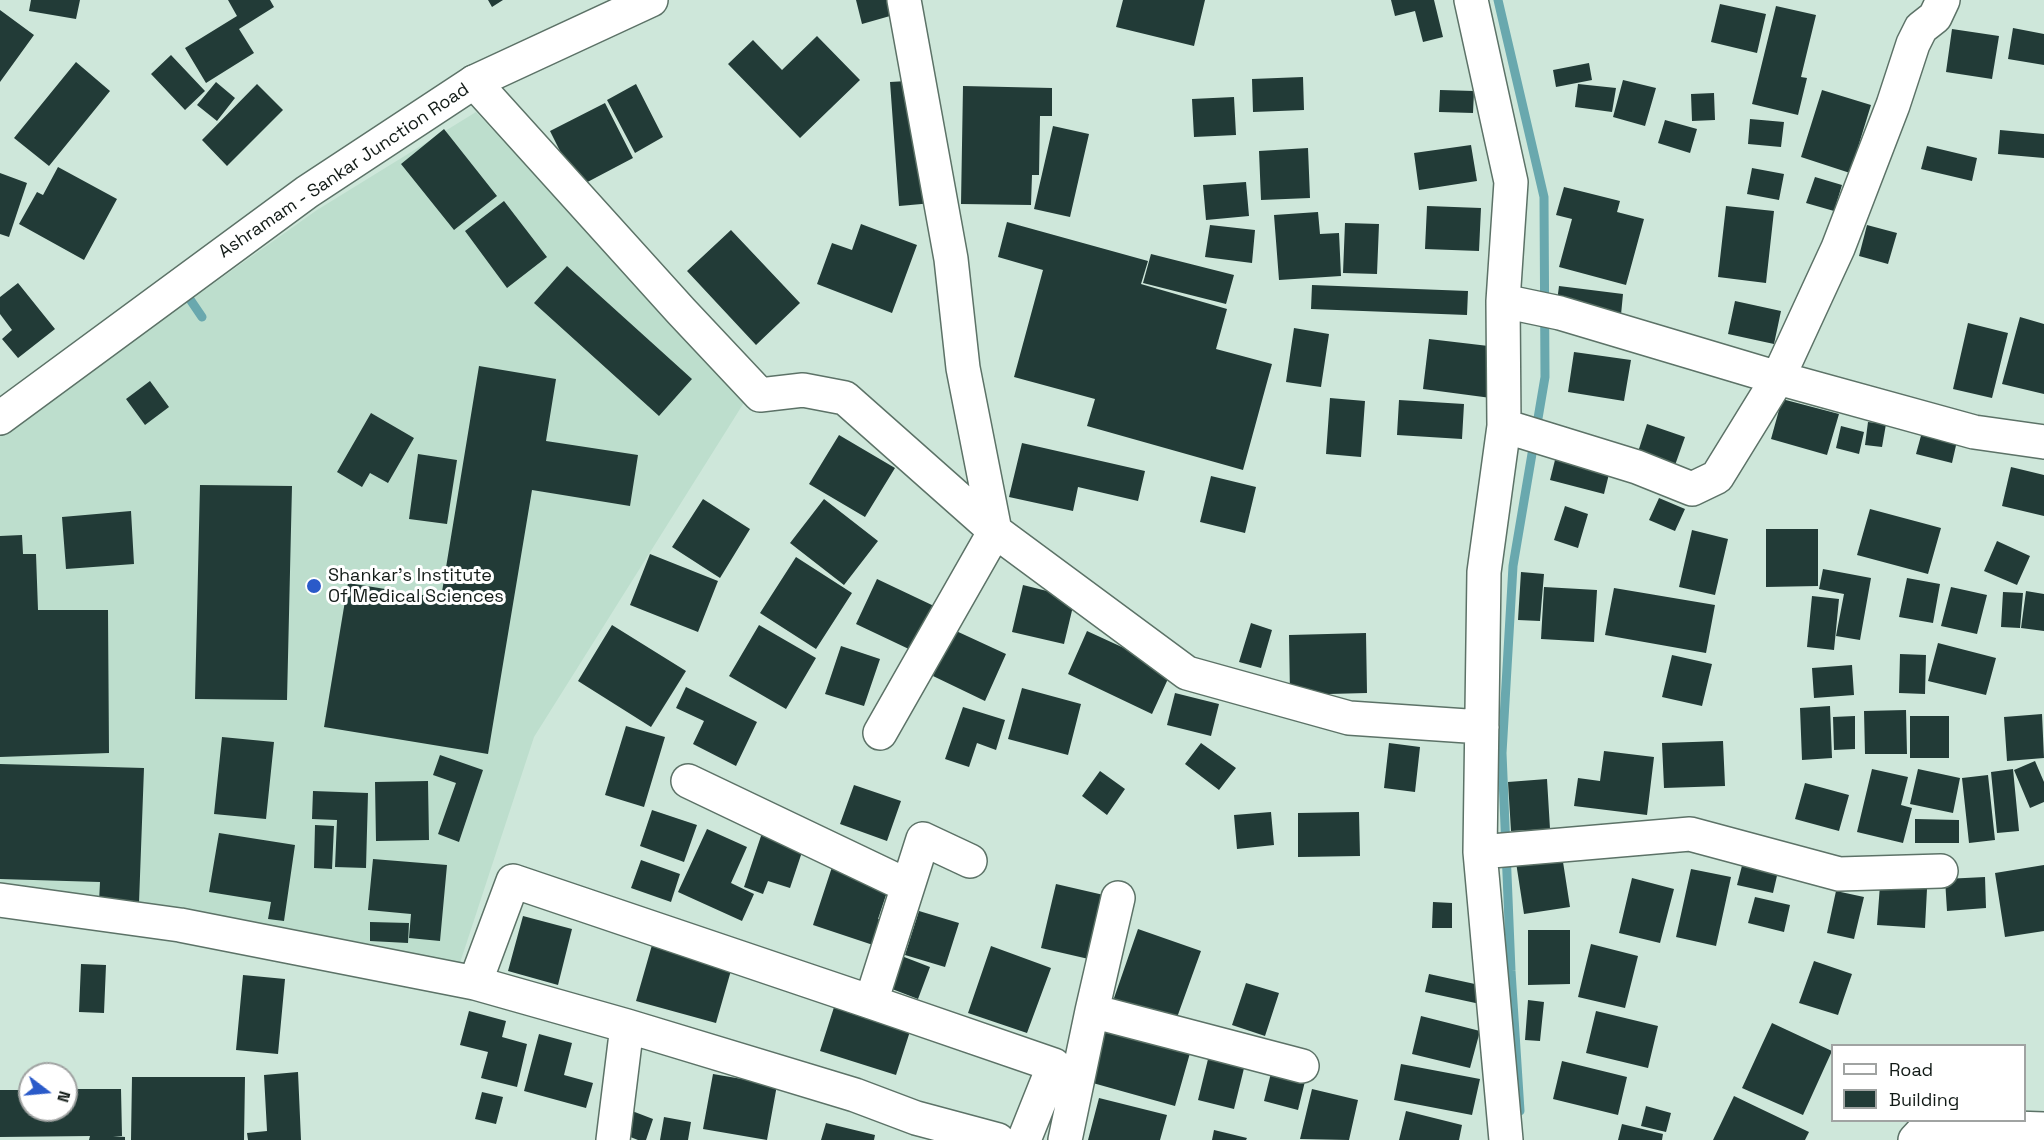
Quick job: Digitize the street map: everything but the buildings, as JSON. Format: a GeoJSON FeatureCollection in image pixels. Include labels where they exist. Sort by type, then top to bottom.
{"type":"FeatureCollection","features":[{"type":"Feature","properties":{"kind":"street","name":"Ashramam - Sankar Junction Road"},"geometry":{"type":"LineString","coordinates":[[0,418],[307,192],[474,82],[651,0]]}},
{"type":"Feature","properties":{"kind":"street"},"geometry":{"type":"LineString","coordinates":[[880,733],[995,531],[963,368],[951,260],[904,0]]}},
{"type":"Feature","properties":{"kind":"street"},"geometry":{"type":"LineString","coordinates":[[1471,0],[1511,182],[1532,307],[1526,433],[1484,572],[1480,852],[1506,1140]]}},
{"type":"Feature","properties":{"kind":"street"},"geometry":{"type":"LineString","coordinates":[[1526,433],[1636,467],[1692,489],[1717,477],[1778,378],[1838,248],[1893,105],[1913,44],[1921,28],[1935,17],[1943,0]]}},
{"type":"Feature","properties":{"kind":"street"},"geometry":{"type":"LineString","coordinates":[[474,82],[760,395],[803,390],[845,398],[995,531],[1187,674],[1349,718],[1482,727]]}},
{"type":"Feature","properties":{"kind":"street"},"geometry":{"type":"LineString","coordinates":[[1532,307],[1974,432],[2044,442]]}},
{"type":"Feature","properties":{"kind":"street"},"geometry":{"type":"LineString","coordinates":[[688,782],[906,885]]}},
{"type":"Feature","properties":{"kind":"street"},"geometry":{"type":"LineString","coordinates":[[1480,852],[1690,834],[1839,874],[1941,871]]}},
{"type":"Feature","properties":{"kind":"street"},"geometry":{"type":"LineString","coordinates":[[872,1002],[906,885],[923,839],[970,861]]}},
{"type":"Feature","properties":{"kind":"street"},"geometry":{"type":"LineString","coordinates":[[475,983],[513,882],[1054,1065],[1024,1140]]}},
{"type":"Feature","properties":{"kind":"street"},"geometry":{"type":"LineString","coordinates":[[1065,1140],[1118,898]]}},
{"type":"Feature","properties":{"kind":"street"},"geometry":{"type":"LineString","coordinates":[[0,900],[180,925],[475,983],[855,1095],[914,1129],[998,1140]]}},
{"type":"Feature","properties":{"kind":"street"},"geometry":{"type":"LineString","coordinates":[[1092,1011],[1302,1066]]}},
{"type":"Feature","properties":{"kind":"street"},"geometry":{"type":"LineString","coordinates":[[613,1140],[627,1026]]}},
{"type":"Feature","properties":{"kind":"street"},"geometry":{"type":"LineString","coordinates":[[1916,1140],[1929,1125],[2044,1129]]}},
{"type":"Feature","properties":{"kind":"shaded area","name":"Shankar's Institute Of Medical Sciences"},"geometry":{"type":"Polygon","coordinates":[[[476,112],[745,401],[534,737],[458,969],[0,885],[0,435],[317,210],[476,112]]]}},
{"type":"Feature","properties":{"kind":"waterway"},"geometry":{"type":"LineString","coordinates":[[1498,0],[1544,197],[1545,377],[1513,566],[1502,753],[1511,971],[1520,1111]]}},
{"type":"Feature","properties":{"kind":"waterway"},"geometry":{"type":"LineString","coordinates":[[183,289],[202,317]]}},
{"type":"Feature","properties":{"kind":"place","name":"Shankar's Institute Of Medical Sciences"},"geometry":{"type":"Point","coordinates":[314,586]}}]}
